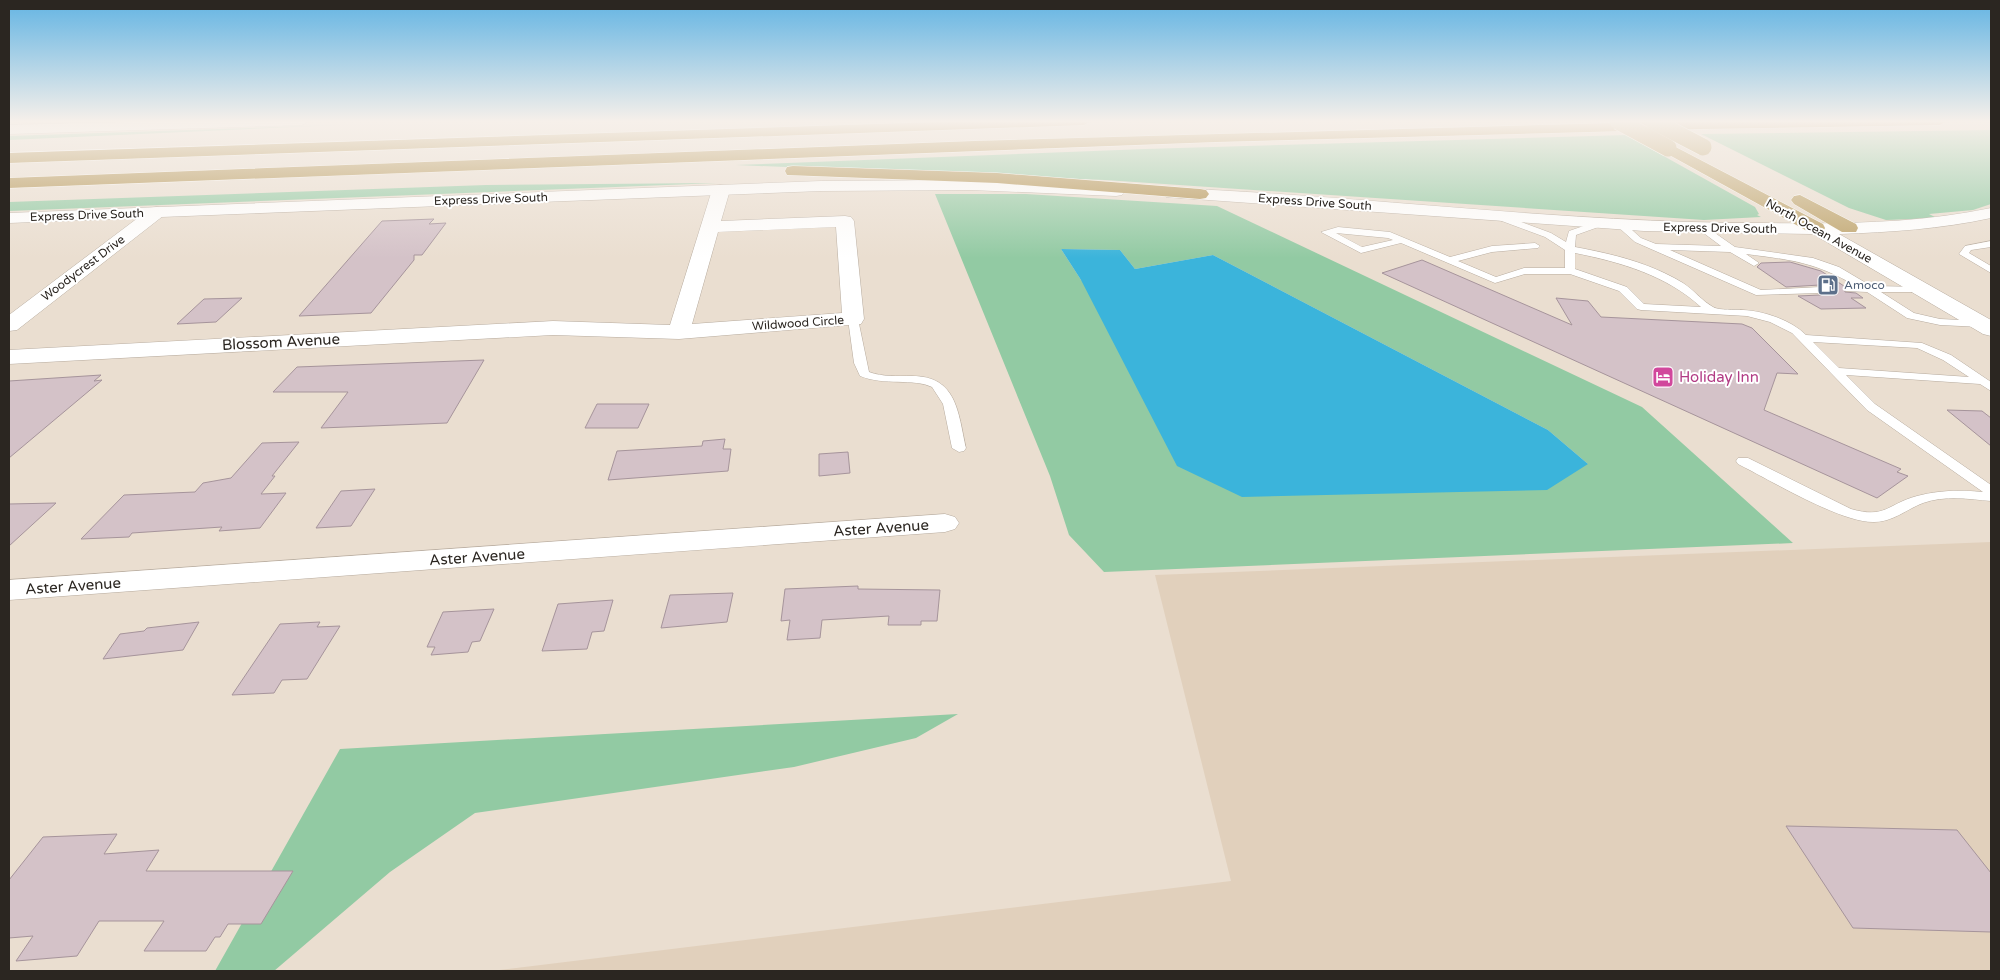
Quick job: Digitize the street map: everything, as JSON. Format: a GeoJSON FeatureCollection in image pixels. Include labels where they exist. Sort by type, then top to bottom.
{"type":"FeatureCollection","features":[{"type":"Feature","properties":{"kind":"highway"},"geometry":{"type":"LineString","coordinates":[[9,183],[445,167]]}},
{"type":"Feature","properties":{"kind":"highway","name":"North Ocean Avenue"},"geometry":{"type":"LineString","coordinates":[[1703,167],[1816,228]]}},
{"type":"Feature","properties":{"kind":"highway"},"geometry":{"type":"LineString","coordinates":[[249,174],[748,171]]}},
{"type":"Feature","properties":{"kind":"highway"},"geometry":{"type":"LineString","coordinates":[[774,171],[1043,180],[1107,184],[1200,194]]}},
{"type":"Feature","properties":{"kind":"highway","name":"North Ocean Avenue"},"geometry":{"type":"LineString","coordinates":[[1784,191],[1849,228]]}},
{"type":"Feature","properties":{"kind":"main road","name":"Express Drive South"},"geometry":{"type":"LineString","coordinates":[[9,218],[721,190],[928,185],[1200,194],[1601,223],[1702,228],[1849,228],[1911,225],[1991,213]]}},
{"type":"Feature","properties":{"kind":"main road"},"geometry":{"type":"LineString","coordinates":[[679,332],[721,190]]}},
{"type":"Feature","properties":{"kind":"main road","name":"Woodycrest Drive"},"geometry":{"type":"LineString","coordinates":[[9,325],[157,212]]}},
{"type":"Feature","properties":{"kind":"main road","name":"Wildwood Circle"},"geometry":{"type":"LineString","coordinates":[[553,328],[679,332],[853,319],[845,221],[710,228]]}},
{"type":"Feature","properties":{"kind":"main road","name":"North Ocean Avenue"},"geometry":{"type":"LineString","coordinates":[[1816,228],[1922,289],[1981,310]]}},
{"type":"Feature","properties":{"kind":"main road","name":"North Ocean Avenue"},"geometry":{"type":"LineString","coordinates":[[1849,228],[1981,310]]}},
{"type":"Feature","properties":{"kind":"main road","name":"Blossom Avenue"},"geometry":{"type":"LineString","coordinates":[[9,357],[553,328]]}},
{"type":"Feature","properties":{"kind":"main road","name":"Aster Avenue"},"geometry":{"type":"LineString","coordinates":[[9,590],[945,523]]}},
{"type":"Feature","properties":{"kind":"lane"},"geometry":{"type":"LineString","coordinates":[[1494,215],[1548,235],[1570,249],[1607,256],[1652,272],[1688,291],[1711,311]]}},
{"type":"Feature","properties":{"kind":"lane"},"geometry":{"type":"LineString","coordinates":[[1570,271],[1572,233],[1601,223]]}},
{"type":"Feature","properties":{"kind":"lane"},"geometry":{"type":"LineString","coordinates":[[1620,224],[1638,240],[1760,292],[1820,290]]}},
{"type":"Feature","properties":{"kind":"lane"},"geometry":{"type":"LineString","coordinates":[[1702,228],[1754,263]]}},
{"type":"Feature","properties":{"kind":"lane"},"geometry":{"type":"LineString","coordinates":[[1403,240],[1361,250],[1326,232],[1338,230],[1390,235],[1403,240],[1450,260],[1495,280],[1524,271],[1570,271],[1596,278],[1623,289],[1641,307],[1762,316],[1786,325],[1803,338],[1871,407],[1991,491]]}},
{"type":"Feature","properties":{"kind":"lane"},"geometry":{"type":"LineString","coordinates":[[1991,244],[1968,248],[1964,254],[1991,270]]}},
{"type":"Feature","properties":{"kind":"lane"},"geometry":{"type":"LineString","coordinates":[[1450,260],[1492,249],[1535,246]]}},
{"type":"Feature","properties":{"kind":"lane"},"geometry":{"type":"LineString","coordinates":[[1654,247],[1732,249],[1810,260],[1835,269],[1910,316],[1940,322],[1981,310]]}},
{"type":"Feature","properties":{"kind":"lane"},"geometry":{"type":"LineString","coordinates":[[1773,254],[1786,262]]}},
{"type":"Feature","properties":{"kind":"lane"},"geometry":{"type":"LineString","coordinates":[[1780,280],[1797,291]]}},
{"type":"Feature","properties":{"kind":"lane"},"geometry":{"type":"LineString","coordinates":[[1850,289],[1922,289]]}},
{"type":"Feature","properties":{"kind":"lane"},"geometry":{"type":"LineString","coordinates":[[853,319],[860,363],[864,374],[875,379],[921,380],[937,384],[945,396],[953,418],[958,448]]}},
{"type":"Feature","properties":{"kind":"lane"},"geometry":{"type":"LineString","coordinates":[[1803,338],[1918,344],[1940,352],[1987,384]]}},
{"type":"Feature","properties":{"kind":"lane"},"geometry":{"type":"LineString","coordinates":[[1835,371],[1987,384]]}},
{"type":"Feature","properties":{"kind":"lane"},"geometry":{"type":"LineString","coordinates":[[1743,462],[1862,518],[1883,518],[1912,502],[1934,496],[1991,497]]}},
{"type":"Feature","properties":{"kind":"shaded area"},"geometry":{"type":"Polygon","coordinates":[[[1991,542],[1991,971],[491,971],[1231,881],[1155,575],[1991,542]]]}},
{"type":"Feature","properties":{"kind":"green space"},"geometry":{"type":"Polygon","coordinates":[[[779,167],[1683,167],[1755,207],[1759,214],[1757,215],[1761,217],[1704,220],[1105,180],[779,167]]]}},
{"type":"Feature","properties":{"kind":"green space"},"geometry":{"type":"Polygon","coordinates":[[[1766,167],[1991,167],[1991,204],[1973,210],[1929,214],[1937,218],[1886,220],[1849,208],[1766,167]]]}},
{"type":"Feature","properties":{"kind":"green space"},"geometry":{"type":"Polygon","coordinates":[[[717,183],[9,211],[9,202],[486,185],[717,183]]]}},
{"type":"Feature","properties":{"kind":"green space"},"geometry":{"type":"Polygon","coordinates":[[[935,194],[1026,194],[1217,206],[1642,407],[1793,543],[1104,572],[1069,535],[1050,476],[935,194]],[[1061,249],[1081,280],[1588,464],[1548,430],[1213,255],[1135,269],[1120,250],[1061,249]]]}},
{"type":"Feature","properties":{"kind":"green space"},"geometry":{"type":"Polygon","coordinates":[[[958,714],[916,738],[794,767],[475,813],[390,872],[274,971],[215,971],[340,749],[958,714]]]}},
{"type":"Feature","properties":{"kind":"water"},"geometry":{"type":"Polygon","coordinates":[[[1061,249],[1120,250],[1135,269],[1213,255],[1548,430],[1588,464],[1547,490],[1242,497],[1177,466],[1081,280],[1061,249]]]}},
{"type":"Feature","properties":{"kind":"building"},"geometry":{"type":"Polygon","coordinates":[[[434,219],[429,224],[446,223],[422,255],[414,255],[414,260],[371,313],[299,316],[382,221],[434,219]]]}},
{"type":"Feature","properties":{"kind":"building","name":"Holiday Inn"},"geometry":{"type":"Polygon","coordinates":[[[1422,260],[1572,325],[1556,298],[1588,301],[1601,317],[1742,324],[1752,328],[1798,374],[1777,373],[1764,410],[1901,469],[1897,472],[1908,476],[1877,498],[1382,273],[1422,260]]]}},
{"type":"Feature","properties":{"kind":"building","name":"Amoco"},"geometry":{"type":"Polygon","coordinates":[[[1790,262],[1821,271],[1844,286],[1845,292],[1856,293],[1863,298],[1851,298],[1866,308],[1821,309],[1798,296],[1820,295],[1826,292],[1826,288],[1820,285],[1786,287],[1757,267],[1761,263],[1790,262]]]}},
{"type":"Feature","properties":{"kind":"building"},"geometry":{"type":"Polygon","coordinates":[[[242,298],[216,322],[177,324],[204,299],[242,298]]]}},
{"type":"Feature","properties":{"kind":"building"},"geometry":{"type":"Polygon","coordinates":[[[484,360],[447,423],[321,428],[348,392],[273,392],[297,367],[484,360]]]}},
{"type":"Feature","properties":{"kind":"building"},"geometry":{"type":"Polygon","coordinates":[[[101,375],[94,381],[102,380],[9,458],[9,381],[101,375]]]}},
{"type":"Feature","properties":{"kind":"building"},"geometry":{"type":"Polygon","coordinates":[[[597,404],[649,404],[638,428],[585,428],[597,404]]]}},
{"type":"Feature","properties":{"kind":"building"},"geometry":{"type":"Polygon","coordinates":[[[1947,410],[1982,411],[1991,418],[1991,446],[1947,410]]]}},
{"type":"Feature","properties":{"kind":"building"},"geometry":{"type":"Polygon","coordinates":[[[725,439],[723,449],[731,449],[728,471],[608,480],[617,451],[702,446],[703,441],[725,439]]]}},
{"type":"Feature","properties":{"kind":"building"},"geometry":{"type":"Polygon","coordinates":[[[299,442],[272,476],[275,476],[261,494],[286,493],[260,528],[219,531],[222,527],[132,533],[129,537],[81,539],[124,495],[195,492],[203,483],[231,478],[262,443],[299,442]]]}},
{"type":"Feature","properties":{"kind":"building"},"geometry":{"type":"Polygon","coordinates":[[[848,452],[850,473],[819,476],[819,454],[848,452]]]}},
{"type":"Feature","properties":{"kind":"building"},"geometry":{"type":"Polygon","coordinates":[[[375,489],[351,526],[316,528],[341,491],[375,489]]]}},
{"type":"Feature","properties":{"kind":"building"},"geometry":{"type":"Polygon","coordinates":[[[56,503],[9,546],[9,504],[56,503]]]}},
{"type":"Feature","properties":{"kind":"building"},"geometry":{"type":"Polygon","coordinates":[[[858,586],[858,589],[940,590],[937,621],[921,621],[921,625],[888,625],[889,616],[822,620],[820,638],[787,640],[790,620],[781,621],[785,589],[858,586]]]}},
{"type":"Feature","properties":{"kind":"building"},"geometry":{"type":"Polygon","coordinates":[[[733,593],[727,622],[661,628],[670,595],[733,593]]]}},
{"type":"Feature","properties":{"kind":"building"},"geometry":{"type":"Polygon","coordinates":[[[613,600],[604,631],[592,632],[587,649],[542,651],[558,604],[613,600]]]}},
{"type":"Feature","properties":{"kind":"building"},"geometry":{"type":"Polygon","coordinates":[[[494,609],[480,641],[472,642],[468,652],[431,655],[435,647],[427,647],[443,612],[494,609]]]}},
{"type":"Feature","properties":{"kind":"building"},"geometry":{"type":"Polygon","coordinates":[[[199,622],[183,650],[103,659],[120,634],[144,631],[147,628],[199,622]]]}},
{"type":"Feature","properties":{"kind":"building"},"geometry":{"type":"Polygon","coordinates":[[[320,622],[317,627],[340,626],[307,679],[282,680],[274,693],[232,695],[280,624],[320,622]]]}},
{"type":"Feature","properties":{"kind":"building"},"geometry":{"type":"Polygon","coordinates":[[[1786,826],[1957,830],[1991,873],[1991,932],[1853,928],[1786,826]]]}},
{"type":"Feature","properties":{"kind":"building"},"geometry":{"type":"Polygon","coordinates":[[[117,834],[104,854],[159,850],[146,871],[293,871],[261,924],[228,924],[220,937],[215,937],[206,951],[144,951],[164,921],[99,921],[77,956],[16,961],[33,936],[9,938],[9,880],[43,837],[117,834]]]}},
{"type":"Feature","properties":{"kind":"place","name":"Amoco"},"geometry":{"type":"Point","coordinates":[1828,285]}},
{"type":"Feature","properties":{"kind":"place","name":"Holiday Inn"},"geometry":{"type":"Point","coordinates":[1663,377]}}]}
